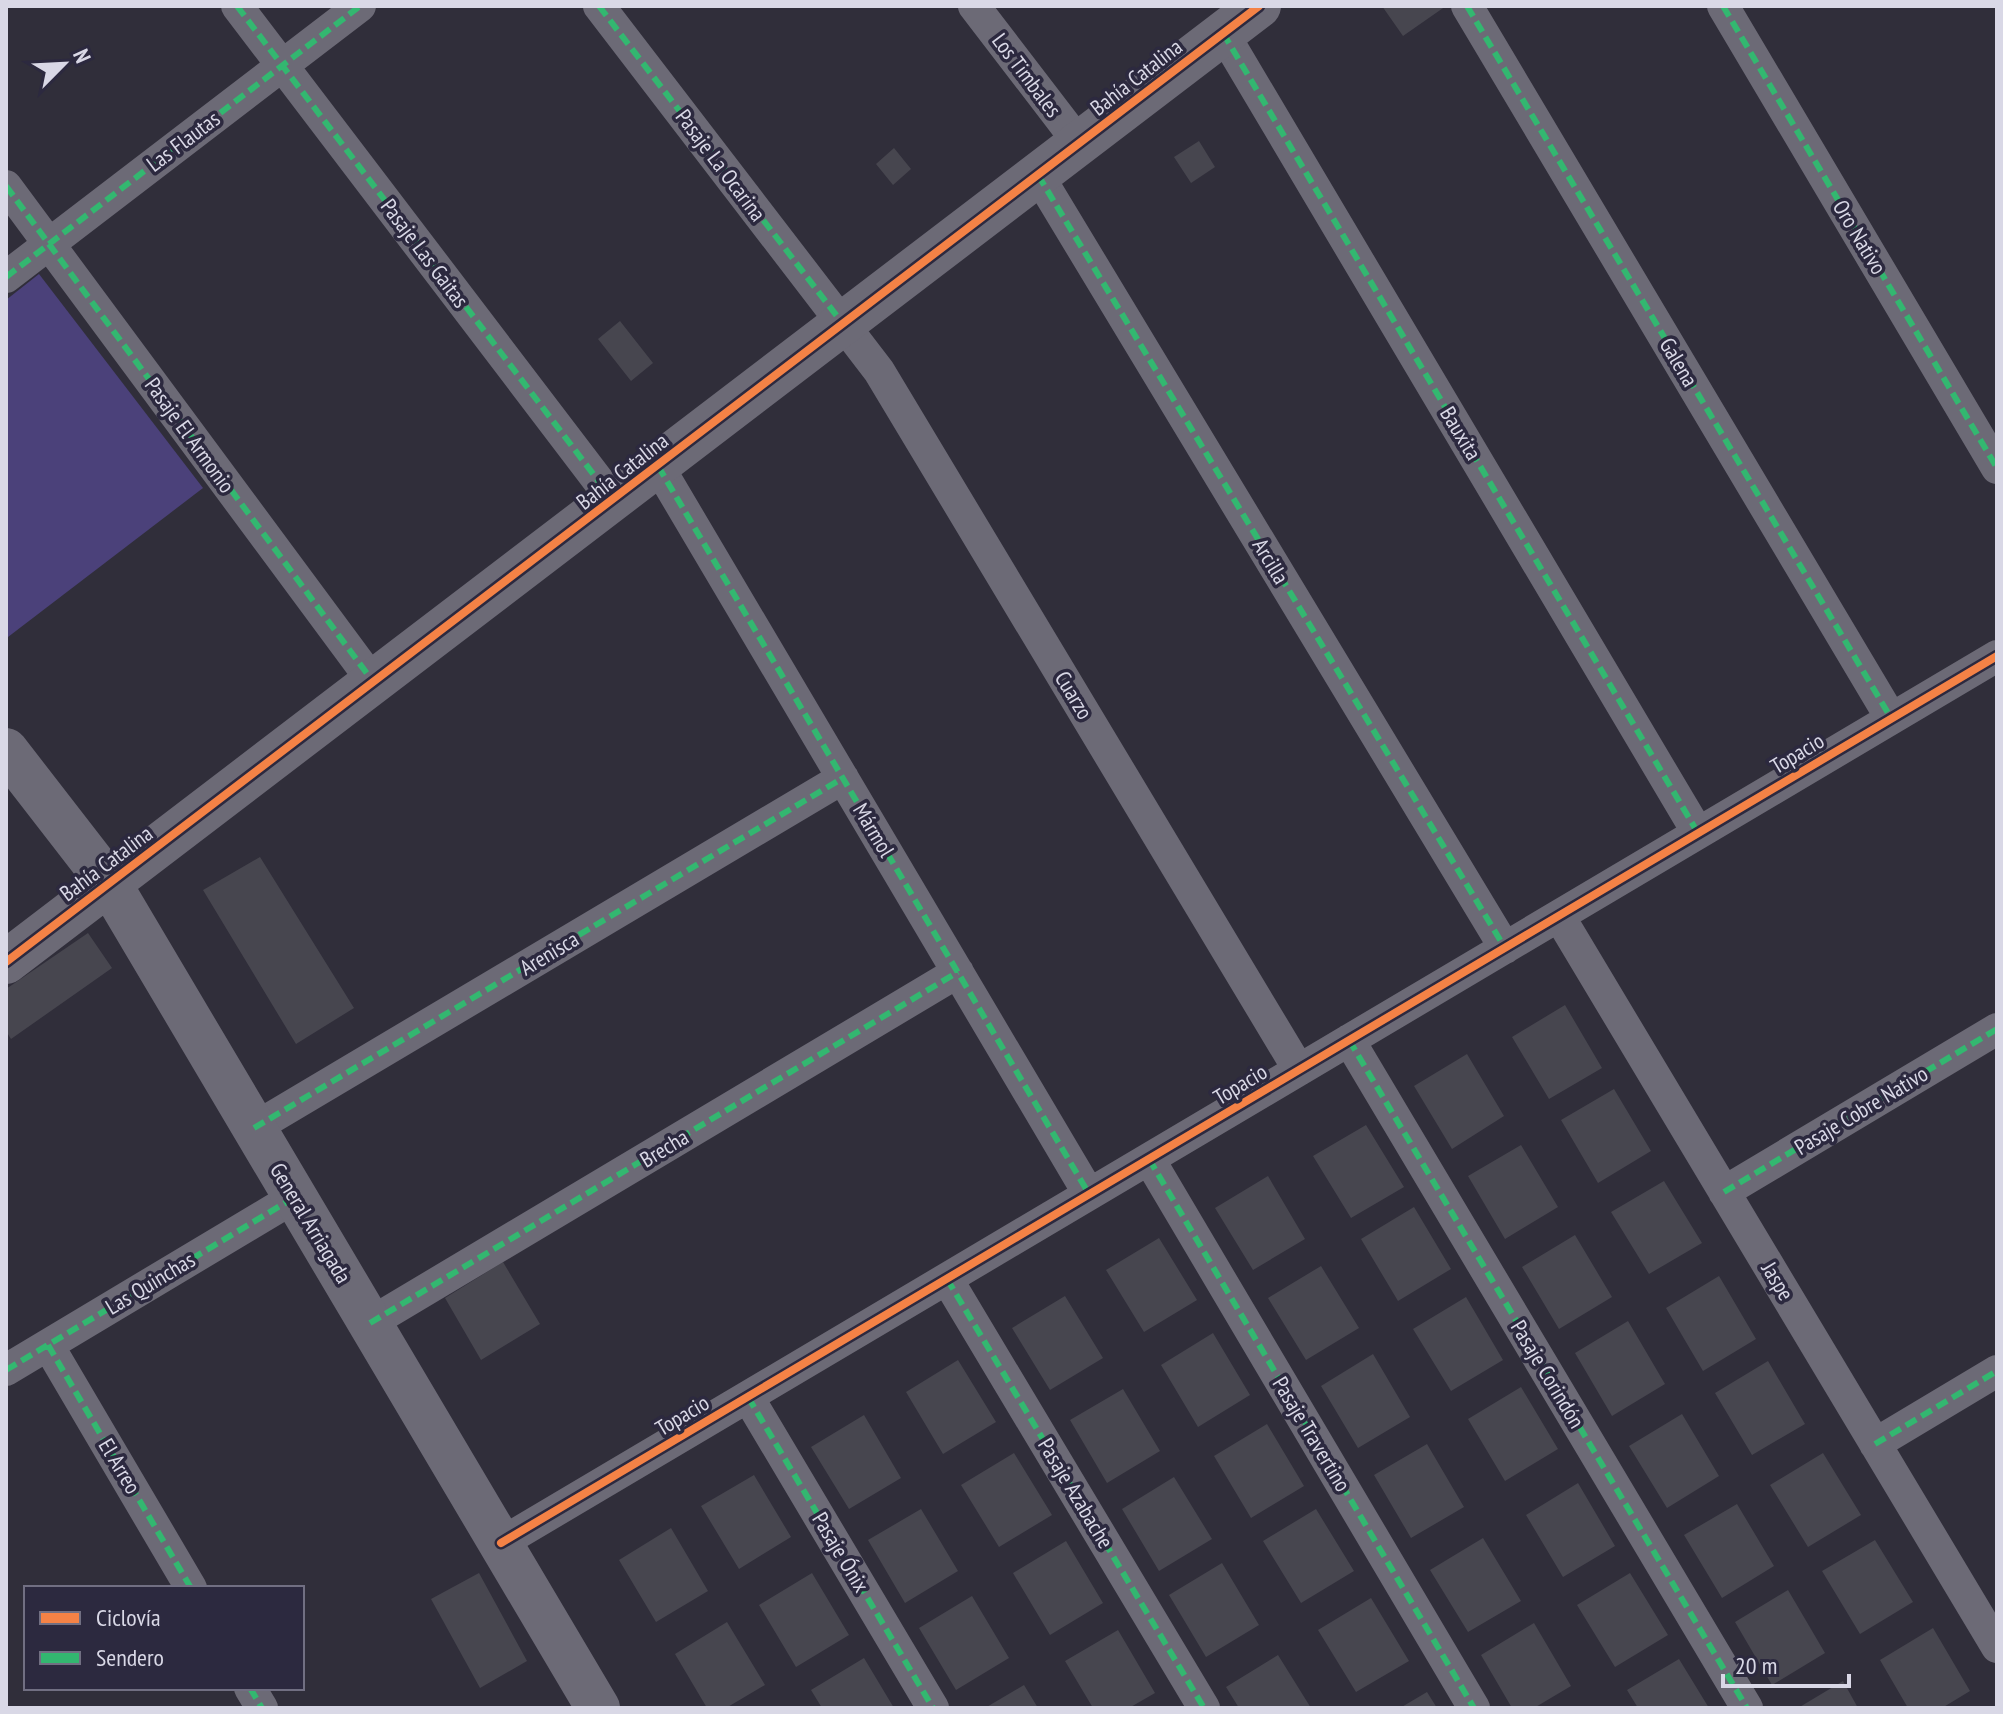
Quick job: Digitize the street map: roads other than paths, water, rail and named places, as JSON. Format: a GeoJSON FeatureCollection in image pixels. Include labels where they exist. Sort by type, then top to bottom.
{"type":"FeatureCollection","features":[{"type":"Feature","properties":{"kind":"street","name":"Pasaje Las Gaitas"},"geometry":{"type":"LineString","coordinates":[[237,6],[613,500]]}},
{"type":"Feature","properties":{"kind":"street","name":"Las Flautas"},"geometry":{"type":"LineString","coordinates":[[6,277],[360,6]]}},
{"type":"Feature","properties":{"kind":"street","name":"Pasaje La Ocarina"},"geometry":{"type":"LineString","coordinates":[[599,6],[843,324]]}},
{"type":"Feature","properties":{"kind":"street","name":"Los Timbales"},"geometry":{"type":"LineString","coordinates":[[974,6],[1079,143]]}},
{"type":"Feature","properties":{"kind":"street","name":"Bahía Catalina"},"geometry":{"type":"LineString","coordinates":[[6,962],[1259,6]]}},
{"type":"Feature","properties":{"kind":"street","name":"Galena"},"geometry":{"type":"LineString","coordinates":[[1467,6],[1891,718]]}},
{"type":"Feature","properties":{"kind":"street","name":"Oro Nativo"},"geometry":{"type":"LineString","coordinates":[[1723,6],[1997,468]]}},
{"type":"Feature","properties":{"kind":"street","name":"Bauxita"},"geometry":{"type":"LineString","coordinates":[[1223,33],[1698,833]]}},
{"type":"Feature","properties":{"kind":"street","name":"Arcilla"},"geometry":{"type":"LineString","coordinates":[[1038,175],[1505,948]]}},
{"type":"Feature","properties":{"kind":"street","name":"Pasaje El Armonio"},"geometry":{"type":"LineString","coordinates":[[6,186],[374,683]]}},
{"type":"Feature","properties":{"kind":"street","name":"Cuarzo"},"geometry":{"type":"LineString","coordinates":[[843,324],[879,371],[1299,1070]]}},
{"type":"Feature","properties":{"kind":"street","name":"Mármol"},"geometry":{"type":"LineString","coordinates":[[658,466],[1089,1194]]}},
{"type":"Feature","properties":{"kind":"street","name":"Topacio"},"geometry":{"type":"LineString","coordinates":[[501,1543],[1997,656]]}},
{"type":"Feature","properties":{"kind":"street","name":"General Arriagada"},"geometry":{"type":"LineString","coordinates":[[6,750],[109,883],[501,1543],[585,1703]]}},
{"type":"Feature","properties":{"kind":"street","name":"Arenisca"},"geometry":{"type":"LineString","coordinates":[[254,1128],[843,778]]}},
{"type":"Feature","properties":{"kind":"street","name":"Jaspe"},"geometry":{"type":"LineString","coordinates":[[1559,916],[1997,1647]]}},
{"type":"Feature","properties":{"kind":"street","name":"Brecha"},"geometry":{"type":"LineString","coordinates":[[370,1323],[958,972]]}},
{"type":"Feature","properties":{"kind":"street","name":"Pasaje Cobre Nativo"},"geometry":{"type":"LineString","coordinates":[[1724,1192],[1997,1029]]}},
{"type":"Feature","properties":{"kind":"street","name":"Pasaje Corindón"},"geometry":{"type":"LineString","coordinates":[[1349,1040],[1747,1708]]}},
{"type":"Feature","properties":{"kind":"street","name":"Pasaje Travertino"},"geometry":{"type":"LineString","coordinates":[[1149,1159],[1474,1708]]}},
{"type":"Feature","properties":{"kind":"street","name":"Las Quinchas"},"geometry":{"type":"LineString","coordinates":[[6,1370],[295,1197]]}},
{"type":"Feature","properties":{"kind":"street","name":"Pasaje Azabache"},"geometry":{"type":"LineString","coordinates":[[947,1279],[1204,1708]]}},
{"type":"Feature","properties":{"kind":"street","name":"El Arreo"},"geometry":{"type":"LineString","coordinates":[[48,1345],[190,1586]]}},
{"type":"Feature","properties":{"kind":"street"},"geometry":{"type":"LineString","coordinates":[[1875,1444],[1997,1371]]}},
{"type":"Feature","properties":{"kind":"street","name":"Pasaje Ónix"},"geometry":{"type":"LineString","coordinates":[[748,1397],[933,1708]]}},
{"type":"Feature","properties":{"kind":"street"},"geometry":{"type":"LineString","coordinates":[[251,1690],[262,1708]]}}]}
